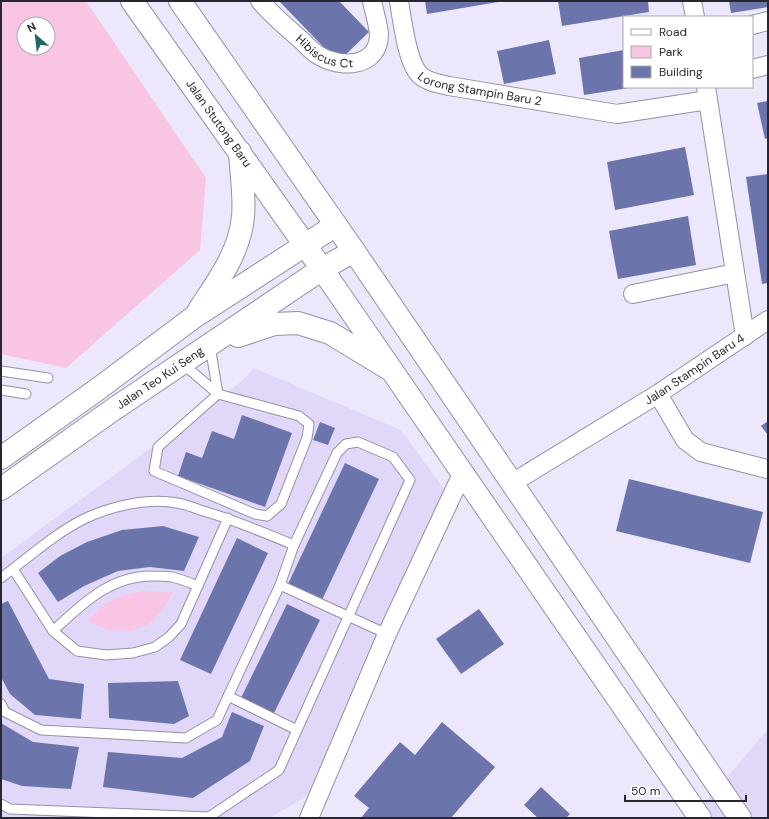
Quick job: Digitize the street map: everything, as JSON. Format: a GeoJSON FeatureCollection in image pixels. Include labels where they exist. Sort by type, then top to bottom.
{"type":"FeatureCollection","features":[{"type":"Feature","properties":{"kind":"main road","name":"Jalan Stutong Baru"},"geometry":{"type":"LineString","coordinates":[[132,1],[322,269],[700,818]]}},
{"type":"Feature","properties":{"kind":"main road"},"geometry":{"type":"LineString","coordinates":[[180,1],[354,251],[740,818]]}},
{"type":"Feature","properties":{"kind":"main road"},"geometry":{"type":"LineString","coordinates":[[194,317],[224,272],[238,241],[244,216],[240,152]]}},
{"type":"Feature","properties":{"kind":"main road"},"geometry":{"type":"LineString","coordinates":[[1,458],[98,389],[194,317],[336,225]]}},
{"type":"Feature","properties":{"kind":"main road"},"geometry":{"type":"LineString","coordinates":[[322,269],[354,251]]}},
{"type":"Feature","properties":{"kind":"main road","name":"Jalan Teo Kui Seng"},"geometry":{"type":"LineString","coordinates":[[1,489],[114,409],[210,346],[322,269]]}},
{"type":"Feature","properties":{"kind":"main road"},"geometry":{"type":"LineString","coordinates":[[210,346],[274,324],[298,322],[330,333],[391,370]]}},
{"type":"Feature","properties":{"kind":"street","name":"Hibiscus Ct"},"geometry":{"type":"LineString","coordinates":[[260,1],[318,55],[335,63],[352,64],[362,62],[377,46],[378,34],[372,1]]}},
{"type":"Feature","properties":{"kind":"street","name":"Lorong Stampin Baru 2"},"geometry":{"type":"LineString","coordinates":[[398,1],[412,62],[421,77],[433,82],[617,114],[707,94]]}},
{"type":"Feature","properties":{"kind":"street"},"geometry":{"type":"LineString","coordinates":[[692,1],[695,16]]}},
{"type":"Feature","properties":{"kind":"street"},"geometry":{"type":"LineString","coordinates":[[753,25],[768,21]]}},
{"type":"Feature","properties":{"kind":"street"},"geometry":{"type":"LineString","coordinates":[[753,69],[768,65]]}},
{"type":"Feature","properties":{"kind":"street","name":"Jalan Stampin Baru 4"},"geometry":{"type":"LineString","coordinates":[[512,484],[658,394],[745,336],[707,94]]}},
{"type":"Feature","properties":{"kind":"street"},"geometry":{"type":"LineString","coordinates":[[633,294],[735,273]]}},
{"type":"Feature","properties":{"kind":"street"},"geometry":{"type":"LineString","coordinates":[[745,336],[768,320]]}},
{"type":"Feature","properties":{"kind":"street"},"geometry":{"type":"LineString","coordinates":[[658,394],[685,440],[701,452],[767,469]]}},
{"type":"Feature","properties":{"kind":"street"},"geometry":{"type":"LineString","coordinates":[[308,818],[387,634],[462,474]]}},
{"type":"Feature","properties":{"kind":"lane"},"geometry":{"type":"LineString","coordinates":[[210,346],[218,394]]}},
{"type":"Feature","properties":{"kind":"lane"},"geometry":{"type":"LineString","coordinates":[[183,364],[218,394],[299,416],[309,424],[307,438],[281,504],[267,516],[255,514],[154,471],[158,447],[218,394]]}},
{"type":"Feature","properties":{"kind":"lane"},"geometry":{"type":"LineString","coordinates":[[1,371],[48,378]]}},
{"type":"Feature","properties":{"kind":"lane"},"geometry":{"type":"LineString","coordinates":[[1,390],[26,394]]}},
{"type":"Feature","properties":{"kind":"lane"},"geometry":{"type":"LineString","coordinates":[[1,704],[5,712],[41,730],[186,738],[217,720],[280,585],[294,545],[337,453],[346,444],[358,442],[393,457],[410,480],[279,770],[209,817],[10,809],[1,804]]}},
{"type":"Feature","properties":{"kind":"lane"},"geometry":{"type":"LineString","coordinates":[[1,578],[54,537],[82,520],[105,510],[152,501],[176,502],[228,518],[294,545]]}},
{"type":"Feature","properties":{"kind":"lane"},"geometry":{"type":"LineString","coordinates":[[13,569],[53,632],[77,651],[106,655],[133,654],[155,647],[169,637],[181,624],[228,518]]}},
{"type":"Feature","properties":{"kind":"lane"},"geometry":{"type":"LineString","coordinates":[[53,632],[80,606],[98,593],[118,582],[140,576],[170,577],[198,586]]}},
{"type":"Feature","properties":{"kind":"lane"},"geometry":{"type":"LineString","coordinates":[[280,585],[387,634]]}},
{"type":"Feature","properties":{"kind":"lane"},"geometry":{"type":"LineString","coordinates":[[228,696],[297,730]]}},
{"type":"Feature","properties":{"kind":"shaded area"},"geometry":{"type":"Polygon","coordinates":[[[254,368],[401,430],[444,489],[307,796],[269,818],[1,818],[1,558],[242,381],[254,368]]]}},
{"type":"Feature","properties":{"kind":"shaded area"},"geometry":{"type":"Polygon","coordinates":[[[768,729],[768,818],[692,818],[768,729]]]}},
{"type":"Feature","properties":{"kind":"green space"},"geometry":{"type":"Polygon","coordinates":[[[1,1],[86,1],[206,178],[200,250],[66,368],[1,354],[1,1]]]}},
{"type":"Feature","properties":{"kind":"green space"},"geometry":{"type":"Polygon","coordinates":[[[143,591],[173,592],[160,613],[148,625],[131,631],[108,630],[87,622],[103,605],[120,596],[143,591]]]}},
{"type":"Feature","properties":{"kind":"building"},"geometry":{"type":"Polygon","coordinates":[[[279,1],[339,1],[369,32],[338,62],[279,1]]]}},
{"type":"Feature","properties":{"kind":"building"},"geometry":{"type":"Polygon","coordinates":[[[425,1],[498,1],[498,2],[427,14],[425,1]]]}},
{"type":"Feature","properties":{"kind":"building"},"geometry":{"type":"Polygon","coordinates":[[[558,1],[648,1],[649,12],[562,26],[558,1]]]}},
{"type":"Feature","properties":{"kind":"building"},"geometry":{"type":"Polygon","coordinates":[[[729,1],[768,1],[768,7],[731,13],[729,1]]]}},
{"type":"Feature","properties":{"kind":"building"},"geometry":{"type":"Polygon","coordinates":[[[549,40],[556,74],[504,84],[497,51],[549,40]]]}},
{"type":"Feature","properties":{"kind":"building"},"geometry":{"type":"Polygon","coordinates":[[[623,50],[623,88],[629,88],[584,95],[579,58],[623,50]]]}},
{"type":"Feature","properties":{"kind":"building"},"geometry":{"type":"Polygon","coordinates":[[[768,101],[768,138],[765,139],[757,103],[768,101]]]}},
{"type":"Feature","properties":{"kind":"building"},"geometry":{"type":"Polygon","coordinates":[[[685,147],[694,195],[615,210],[607,162],[685,147]]]}},
{"type":"Feature","properties":{"kind":"building"},"geometry":{"type":"Polygon","coordinates":[[[768,174],[768,283],[762,284],[746,177],[768,174]]]}},
{"type":"Feature","properties":{"kind":"building"},"geometry":{"type":"Polygon","coordinates":[[[688,216],[696,265],[618,279],[609,231],[688,216]]]}},
{"type":"Feature","properties":{"kind":"building"},"geometry":{"type":"Polygon","coordinates":[[[242,415],[292,433],[265,507],[178,476],[186,452],[202,458],[212,431],[234,439],[242,415]]]}},
{"type":"Feature","properties":{"kind":"building"},"geometry":{"type":"Polygon","coordinates":[[[768,421],[768,435],[761,426],[768,421]]]}},
{"type":"Feature","properties":{"kind":"building"},"geometry":{"type":"Polygon","coordinates":[[[320,422],[335,428],[328,445],[313,440],[320,422]]]}},
{"type":"Feature","properties":{"kind":"building"},"geometry":{"type":"Polygon","coordinates":[[[345,463],[379,479],[322,600],[288,584],[345,463]]]}},
{"type":"Feature","properties":{"kind":"building"},"geometry":{"type":"Polygon","coordinates":[[[629,479],[763,512],[750,563],[616,531],[629,479]]]}},
{"type":"Feature","properties":{"kind":"building"},"geometry":{"type":"Polygon","coordinates":[[[163,526],[199,537],[184,571],[150,567],[118,571],[84,586],[58,602],[38,573],[60,556],[87,542],[122,530],[163,526]]]}},
{"type":"Feature","properties":{"kind":"building"},"geometry":{"type":"Polygon","coordinates":[[[237,538],[268,553],[211,674],[180,660],[237,538]]]}},
{"type":"Feature","properties":{"kind":"building"},"geometry":{"type":"Polygon","coordinates":[[[8,601],[49,679],[84,684],[81,719],[35,715],[10,694],[1,677],[1,604],[8,601]]]}},
{"type":"Feature","properties":{"kind":"building"},"geometry":{"type":"Polygon","coordinates":[[[287,604],[320,620],[274,713],[241,698],[287,604]]]}},
{"type":"Feature","properties":{"kind":"building"},"geometry":{"type":"Polygon","coordinates":[[[479,609],[504,644],[461,674],[436,639],[479,609]]]}},
{"type":"Feature","properties":{"kind":"building"},"geometry":{"type":"Polygon","coordinates":[[[178,681],[189,716],[174,724],[109,718],[108,683],[178,681]]]}},
{"type":"Feature","properties":{"kind":"building"},"geometry":{"type":"Polygon","coordinates":[[[232,712],[264,726],[250,761],[193,798],[103,787],[108,752],[182,758],[222,737],[232,712]]]}},
{"type":"Feature","properties":{"kind":"building"},"geometry":{"type":"Polygon","coordinates":[[[442,722],[495,767],[451,818],[361,818],[369,808],[354,796],[400,742],[415,755],[442,722]]]}},
{"type":"Feature","properties":{"kind":"building"},"geometry":{"type":"Polygon","coordinates":[[[1,723],[33,742],[79,747],[71,789],[22,786],[1,779],[1,723]]]}},
{"type":"Feature","properties":{"kind":"building"},"geometry":{"type":"Polygon","coordinates":[[[541,787],[570,814],[566,818],[538,818],[524,805],[541,787]]]}}]}
